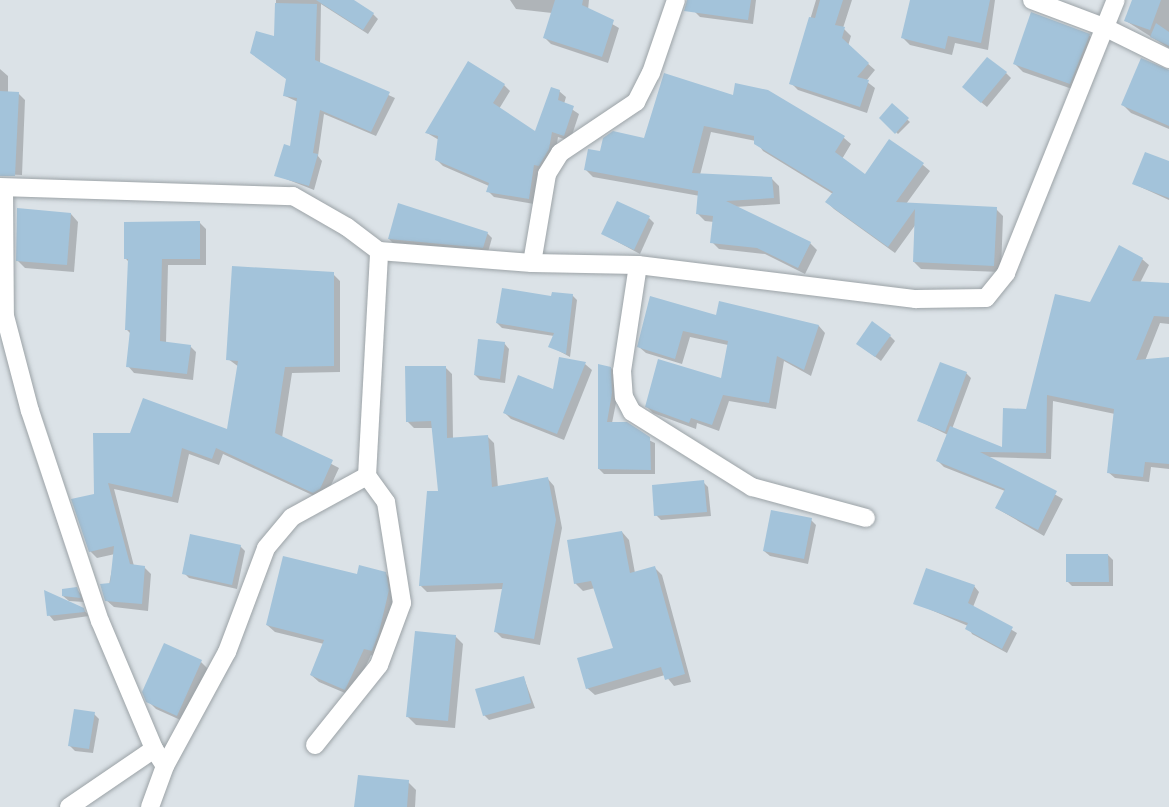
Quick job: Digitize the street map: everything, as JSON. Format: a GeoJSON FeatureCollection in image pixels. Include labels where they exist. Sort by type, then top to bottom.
{"type":"FeatureCollection","features":[{"type":"Feature","properties":{"kind":"street"},"geometry":{"type":"LineString","coordinates":[[532,263],[546,174],[560,153],[636,102],[651,73],[676,0]]}},
{"type":"Feature","properties":{"kind":"street"},"geometry":{"type":"LineString","coordinates":[[1032,0],[1106,28],[1169,59]]}},
{"type":"Feature","properties":{"kind":"street"},"geometry":{"type":"LineString","coordinates":[[165,766],[154,749],[100,621],[30,411],[5,316],[2,188],[293,196],[347,227],[379,251],[532,263],[638,265],[916,299],[986,298],[1006,273],[1116,0]]}},
{"type":"Feature","properties":{"kind":"street"},"geometry":{"type":"LineString","coordinates":[[315,745],[379,665],[402,603],[386,502],[367,476],[379,251]]}},
{"type":"Feature","properties":{"kind":"street"},"geometry":{"type":"LineString","coordinates":[[638,265],[622,371],[624,397],[632,412],[752,487],[866,518]]}},
{"type":"Feature","properties":{"kind":"street"},"geometry":{"type":"LineString","coordinates":[[150,807],[165,766],[227,652],[266,548],[292,518],[367,476]]}},
{"type":"Feature","properties":{"kind":"street"},"geometry":{"type":"LineString","coordinates":[[69,807],[154,749]]}},
{"type":"Feature","properties":{"kind":"building"},"geometry":{"type":"Polygon","coordinates":[[[316,0],[354,0],[374,13],[363,30],[316,0]]]}},
{"type":"Feature","properties":{"kind":"building"},"geometry":{"type":"Polygon","coordinates":[[[555,0],[583,0],[582,5],[614,20],[602,57],[543,38],[555,0]]]}},
{"type":"Feature","properties":{"kind":"building"},"geometry":{"type":"Polygon","coordinates":[[[687,0],[751,0],[748,20],[684,11],[687,0]]]}},
{"type":"Feature","properties":{"kind":"building"},"geometry":{"type":"Polygon","coordinates":[[[820,0],[843,0],[835,25],[845,27],[842,38],[869,63],[857,77],[869,80],[860,107],[789,84],[809,17],[815,18],[820,0]]]}},
{"type":"Feature","properties":{"kind":"building"},"geometry":{"type":"Polygon","coordinates":[[[910,0],[990,0],[981,43],[948,36],[945,49],[901,38],[910,0]]]}},
{"type":"Feature","properties":{"kind":"building"},"geometry":{"type":"Polygon","coordinates":[[[1132,0],[1161,0],[1150,30],[1124,21],[1132,0]]]}},
{"type":"Feature","properties":{"kind":"building"},"geometry":{"type":"Polygon","coordinates":[[[275,3],[317,4],[315,60],[390,92],[371,132],[320,110],[313,153],[318,154],[309,186],[274,176],[284,144],[290,146],[297,98],[283,96],[286,79],[250,53],[256,31],[274,36],[275,3]]]}},
{"type":"Feature","properties":{"kind":"building"},"geometry":{"type":"Polygon","coordinates":[[[1031,12],[1090,34],[1070,84],[1013,64],[1031,12]]]}},
{"type":"Feature","properties":{"kind":"building"},"geometry":{"type":"Polygon","coordinates":[[[1156,23],[1169,32],[1169,46],[1150,37],[1156,23]]]}},
{"type":"Feature","properties":{"kind":"building"},"geometry":{"type":"Polygon","coordinates":[[[987,57],[1007,72],[981,103],[962,87],[987,57]]]}},
{"type":"Feature","properties":{"kind":"building"},"geometry":{"type":"Polygon","coordinates":[[[1141,58],[1169,70],[1169,126],[1121,105],[1141,58]]]}},
{"type":"Feature","properties":{"kind":"building"},"geometry":{"type":"Polygon","coordinates":[[[468,61],[505,84],[493,103],[535,131],[551,87],[560,90],[558,100],[574,106],[564,136],[552,132],[549,149],[539,166],[534,165],[529,199],[486,192],[489,183],[435,160],[438,136],[425,133],[468,61]]]}},
{"type":"Feature","properties":{"kind":"building"},"geometry":{"type":"Polygon","coordinates":[[[664,73],[733,95],[735,83],[768,90],[845,136],[835,152],[865,174],[889,139],[924,163],[896,202],[997,207],[994,266],[913,262],[915,209],[888,247],[825,202],[833,192],[754,144],[754,136],[704,126],[692,173],[772,177],[774,198],[726,201],[811,242],[798,268],[757,248],[710,243],[713,216],[696,214],[698,191],[584,170],[588,149],[600,151],[603,138],[613,131],[644,138],[664,73]]]}},
{"type":"Feature","properties":{"kind":"building"},"geometry":{"type":"Polygon","coordinates":[[[0,91],[19,92],[15,176],[0,176],[0,91]]]}},
{"type":"Feature","properties":{"kind":"building"},"geometry":{"type":"Polygon","coordinates":[[[892,103],[909,118],[895,134],[879,118],[892,103]]]}},
{"type":"Feature","properties":{"kind":"building"},"geometry":{"type":"Polygon","coordinates":[[[1145,152],[1169,161],[1169,198],[1132,184],[1145,152]]]}},
{"type":"Feature","properties":{"kind":"building"},"geometry":{"type":"Polygon","coordinates":[[[617,201],[650,216],[634,250],[601,234],[617,201]]]}},
{"type":"Feature","properties":{"kind":"building"},"geometry":{"type":"Polygon","coordinates":[[[398,203],[488,232],[483,248],[388,239],[398,203]]]}},
{"type":"Feature","properties":{"kind":"building"},"geometry":{"type":"Polygon","coordinates":[[[17,208],[71,213],[67,265],[16,261],[17,208]]]}},
{"type":"Feature","properties":{"kind":"building"},"geometry":{"type":"Polygon","coordinates":[[[200,221],[200,259],[162,259],[160,341],[191,345],[187,374],[126,367],[130,330],[125,330],[128,259],[124,259],[124,222],[200,221]]]}},
{"type":"Feature","properties":{"kind":"building"},"geometry":{"type":"Polygon","coordinates":[[[1119,245],[1143,258],[1132,281],[1169,283],[1169,317],[1154,316],[1136,360],[1169,357],[1169,464],[1145,462],[1143,477],[1107,473],[1114,409],[1047,395],[1046,453],[980,452],[1057,491],[1038,530],[995,508],[1005,489],[936,461],[950,426],[1002,447],[1003,408],[1026,409],[1055,294],[1090,302],[1119,245]]]}},
{"type":"Feature","properties":{"kind":"building"},"geometry":{"type":"Polygon","coordinates":[[[232,266],[334,272],[334,366],[285,367],[275,433],[333,460],[320,489],[313,493],[216,448],[212,459],[182,448],[172,497],[108,483],[130,564],[145,566],[142,604],[105,601],[100,584],[110,583],[114,546],[89,552],[71,499],[94,494],[93,433],[130,433],[143,398],[227,429],[238,361],[226,360],[232,266]]]}},
{"type":"Feature","properties":{"kind":"building"},"geometry":{"type":"Polygon","coordinates":[[[502,288],[551,296],[552,292],[573,294],[566,354],[548,347],[554,333],[496,323],[502,288]]]}},
{"type":"Feature","properties":{"kind":"building"},"geometry":{"type":"Polygon","coordinates":[[[650,296],[716,315],[719,301],[819,325],[804,370],[777,356],[769,403],[723,395],[712,425],[691,418],[689,423],[645,407],[658,359],[721,378],[728,341],[683,331],[675,359],[637,347],[650,296]]]}},
{"type":"Feature","properties":{"kind":"building"},"geometry":{"type":"Polygon","coordinates":[[[872,321],[891,335],[875,357],[856,344],[872,321]]]}},
{"type":"Feature","properties":{"kind":"building"},"geometry":{"type":"Polygon","coordinates":[[[478,339],[505,342],[500,379],[474,375],[478,339]]]}},
{"type":"Feature","properties":{"kind":"building"},"geometry":{"type":"Polygon","coordinates":[[[559,357],[586,362],[557,434],[503,413],[518,375],[553,389],[559,357]]]}},
{"type":"Feature","properties":{"kind":"building"},"geometry":{"type":"Polygon","coordinates":[[[940,362],[967,372],[945,432],[917,421],[940,362]]]}},
{"type":"Feature","properties":{"kind":"building"},"geometry":{"type":"Polygon","coordinates":[[[598,364],[611,367],[612,393],[607,422],[627,422],[650,437],[651,470],[598,469],[598,364]]]}},
{"type":"Feature","properties":{"kind":"building"},"geometry":{"type":"Polygon","coordinates":[[[405,366],[446,366],[447,438],[488,435],[492,487],[548,477],[556,520],[534,639],[494,632],[503,583],[419,586],[427,491],[438,491],[431,421],[406,422],[405,366]]]}},
{"type":"Feature","properties":{"kind":"building"},"geometry":{"type":"Polygon","coordinates":[[[704,480],[707,512],[654,516],[652,485],[704,480]]]}},
{"type":"Feature","properties":{"kind":"building"},"geometry":{"type":"Polygon","coordinates":[[[771,510],[812,518],[804,559],[763,551],[771,510]]]}},
{"type":"Feature","properties":{"kind":"building"},"geometry":{"type":"Polygon","coordinates":[[[622,531],[630,573],[655,566],[685,674],[665,680],[661,667],[586,689],[577,658],[613,648],[591,581],[574,584],[567,540],[622,531]]]}},
{"type":"Feature","properties":{"kind":"building"},"geometry":{"type":"Polygon","coordinates":[[[190,534],[241,545],[232,585],[182,574],[190,534]]]}},
{"type":"Feature","properties":{"kind":"building"},"geometry":{"type":"Polygon","coordinates":[[[1066,554],[1108,554],[1109,582],[1066,582],[1066,554]]]}},
{"type":"Feature","properties":{"kind":"building"},"geometry":{"type":"Polygon","coordinates":[[[283,556],[357,574],[359,565],[386,572],[389,590],[379,632],[372,651],[364,649],[345,690],[310,675],[324,640],[266,625],[283,556]]]}},
{"type":"Feature","properties":{"kind":"building"},"geometry":{"type":"Polygon","coordinates":[[[926,568],[975,585],[968,603],[1013,627],[1002,649],[965,629],[968,623],[913,604],[926,568]]]}},
{"type":"Feature","properties":{"kind":"building"},"geometry":{"type":"Polygon","coordinates":[[[77,587],[81,598],[62,596],[62,589],[77,587]]]}},
{"type":"Feature","properties":{"kind":"building"},"geometry":{"type":"Polygon","coordinates":[[[44,590],[84,608],[85,612],[47,616],[44,590]]]}},
{"type":"Feature","properties":{"kind":"building"},"geometry":{"type":"Polygon","coordinates":[[[415,631],[456,635],[448,721],[406,717],[415,631]]]}},
{"type":"Feature","properties":{"kind":"building"},"geometry":{"type":"Polygon","coordinates":[[[164,643],[202,660],[177,716],[146,702],[142,692],[164,643]]]}},
{"type":"Feature","properties":{"kind":"building"},"geometry":{"type":"Polygon","coordinates":[[[524,676],[531,703],[483,716],[475,689],[524,676]]]}},
{"type":"Feature","properties":{"kind":"building"},"geometry":{"type":"Polygon","coordinates":[[[74,709],[95,712],[89,749],[68,746],[74,709]]]}},
{"type":"Feature","properties":{"kind":"building"},"geometry":{"type":"Polygon","coordinates":[[[358,775],[409,780],[407,807],[354,807],[358,775]]]}}]}
